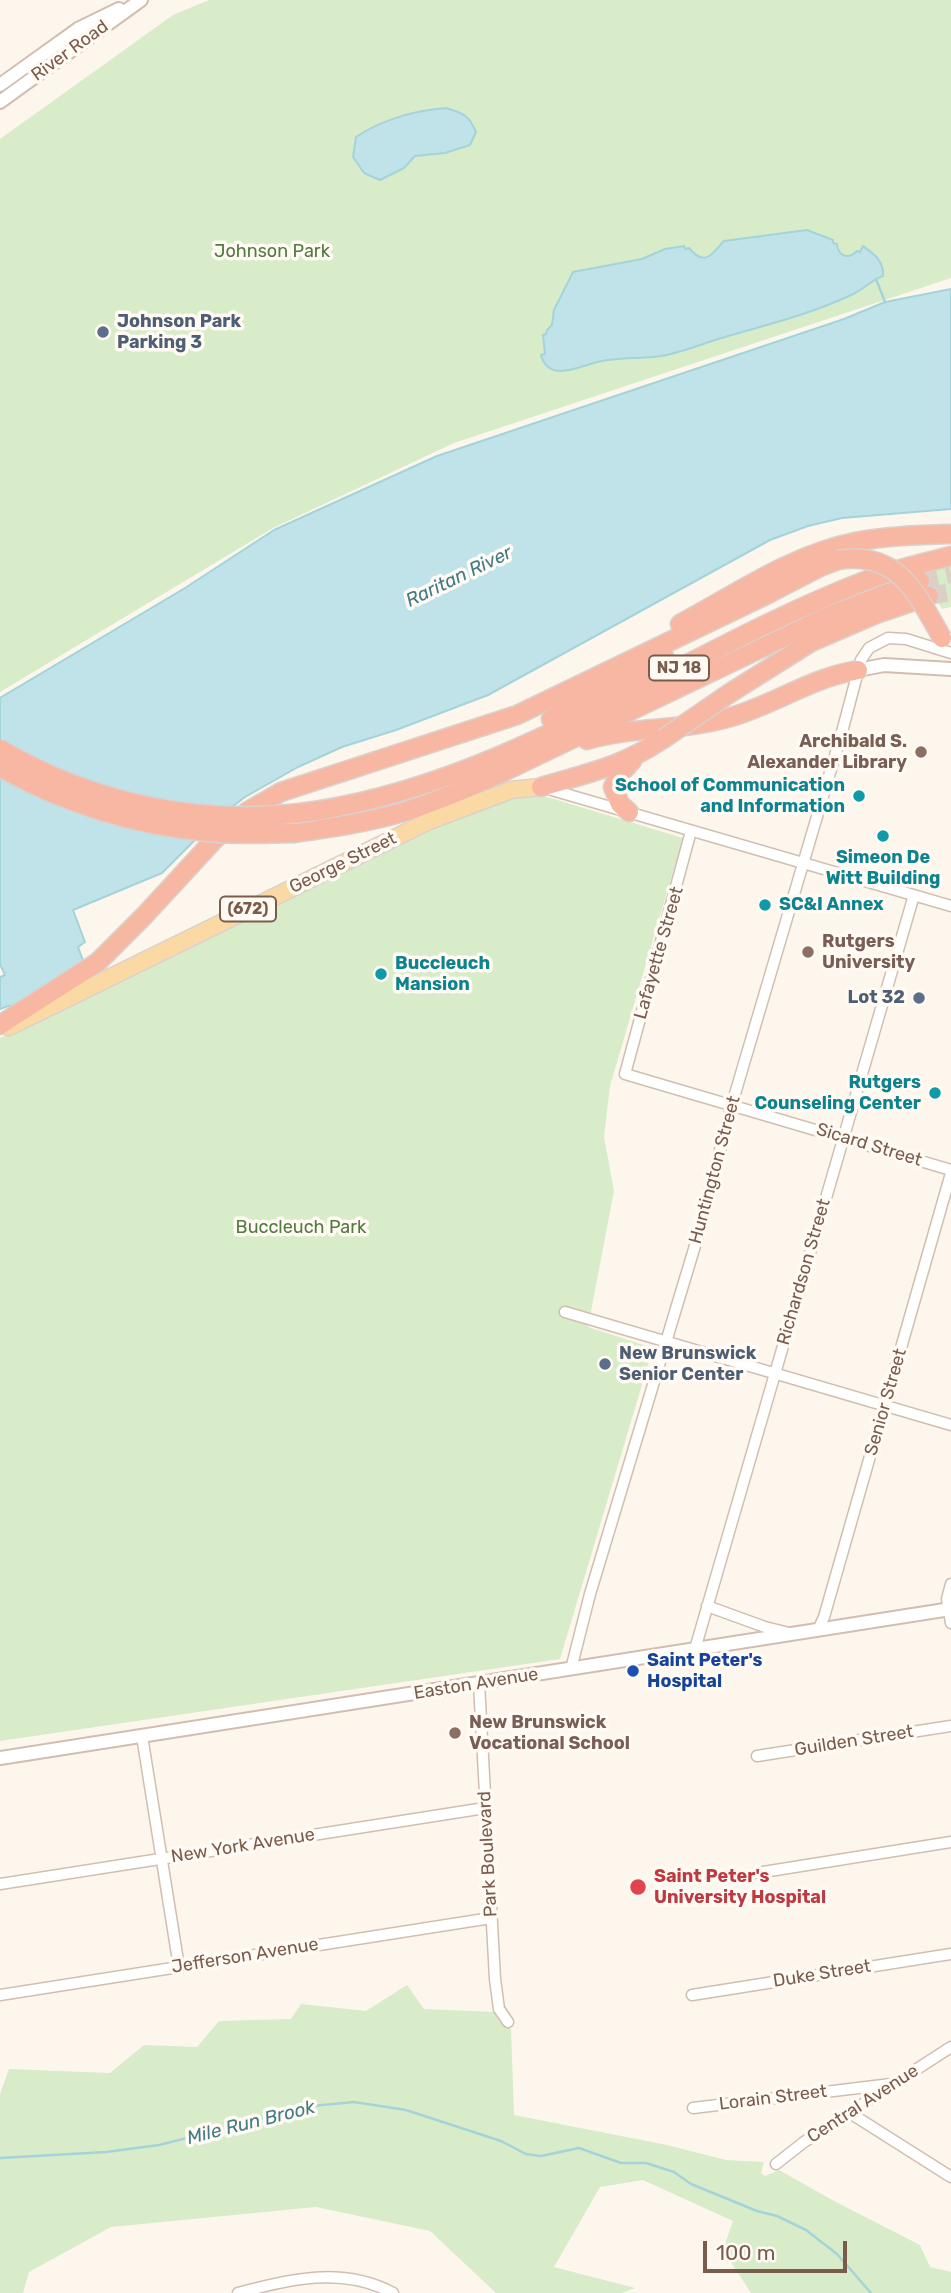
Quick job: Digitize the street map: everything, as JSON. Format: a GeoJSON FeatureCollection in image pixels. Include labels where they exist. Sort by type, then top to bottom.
{"type":"FeatureCollection","features":[{"type":"Feature","properties":{"kind":"highway"},"geometry":{"type":"LineString","coordinates":[[517,715],[802,558],[854,542],[887,537],[951,534]]}},
{"type":"Feature","properties":{"kind":"highway","name":"NJ 18"},"geometry":{"type":"LineString","coordinates":[[0,749],[62,780],[137,804],[185,813],[275,817],[342,807],[409,790],[467,769],[523,745],[808,605],[872,579],[951,556]]}},
{"type":"Feature","properties":{"kind":"highway"},"geometry":{"type":"LineString","coordinates":[[0,1025],[98,962],[216,838],[248,811],[281,792],[517,715],[820,567],[838,560],[855,558],[869,559],[896,572],[917,593],[948,647]]}},
{"type":"Feature","properties":{"kind":"highway","name":"NJ 18"},"geometry":{"type":"LineString","coordinates":[[0,766],[74,801],[163,826],[208,832],[294,833],[362,823],[401,813],[452,794],[826,617],[924,589],[876,614],[811,642],[638,756]]}},
{"type":"Feature","properties":{"kind":"highway"},"geometry":{"type":"LineString","coordinates":[[409,790],[520,736],[635,673],[766,595]]}},
{"type":"Feature","properties":{"kind":"highway"},"geometry":{"type":"LineString","coordinates":[[543,753],[604,735],[732,717],[824,677],[858,670]]}},
{"type":"Feature","properties":{"kind":"highway"},"geometry":{"type":"LineString","coordinates":[[541,787],[617,765],[638,756]]}},
{"type":"Feature","properties":{"kind":"highway"},"geometry":{"type":"LineString","coordinates":[[629,812],[620,804],[613,787],[621,772],[638,756]]}},
{"type":"Feature","properties":{"kind":"main road","name":"George Street"},"geometry":{"type":"LineString","coordinates":[[0,1031],[429,821],[511,790],[541,787]]}},
{"type":"Feature","properties":{"kind":"street","name":"River Road"},"geometry":{"type":"LineString","coordinates":[[0,85],[78,29],[139,0]]}},
{"type":"Feature","properties":{"kind":"street","name":"River Road"},"geometry":{"type":"LineString","coordinates":[[0,102],[139,0]]}},
{"type":"Feature","properties":{"kind":"street"},"geometry":{"type":"LineString","coordinates":[[858,670],[864,653],[888,638],[948,647]]}},
{"type":"Feature","properties":{"kind":"street"},"geometry":{"type":"LineString","coordinates":[[858,670],[884,665],[951,669]]}},
{"type":"Feature","properties":{"kind":"street","name":"Huntington Street"},"geometry":{"type":"LineString","coordinates":[[571,1669],[583,1619],[697,1239],[732,1104],[855,688],[858,670]]}},
{"type":"Feature","properties":{"kind":"street"},"geometry":{"type":"LineString","coordinates":[[541,787],[951,906]]}},
{"type":"Feature","properties":{"kind":"street","name":"Lafayette Street"},"geometry":{"type":"LineString","coordinates":[[625,1074],[691,831]]}},
{"type":"Feature","properties":{"kind":"street","name":"Richardson Street"},"geometry":{"type":"LineString","coordinates":[[695,1649],[914,895]]}},
{"type":"Feature","properties":{"kind":"street","name":"Sicard Street"},"geometry":{"type":"LineString","coordinates":[[625,1074],[951,1172]]}},
{"type":"Feature","properties":{"kind":"street","name":"Senior Street"},"geometry":{"type":"LineString","coordinates":[[818,1630],[824,1617],[951,1172]]}},
{"type":"Feature","properties":{"kind":"street"},"geometry":{"type":"LineString","coordinates":[[565,1312],[951,1425]]}},
{"type":"Feature","properties":{"kind":"street"},"geometry":{"type":"LineString","coordinates":[[951,1584],[947,1599],[951,1623]]}},
{"type":"Feature","properties":{"kind":"street"},"geometry":{"type":"LineString","coordinates":[[707,1606],[793,1634]]}},
{"type":"Feature","properties":{"kind":"street","name":"Easton Avenue"},"geometry":{"type":"LineString","coordinates":[[0,1758],[950,1609]]}},
{"type":"Feature","properties":{"kind":"street","name":"Park Boulevard"},"geometry":{"type":"LineString","coordinates":[[479,1683],[491,1918],[499,2009],[508,2022]]}},
{"type":"Feature","properties":{"kind":"street","name":"Guilden Street"},"geometry":{"type":"LineString","coordinates":[[757,1756],[951,1726]]}},
{"type":"Feature","properties":{"kind":"street"},"geometry":{"type":"LineString","coordinates":[[142,1736],[179,1967]]}},
{"type":"Feature","properties":{"kind":"street","name":"New York Avenue"},"geometry":{"type":"LineString","coordinates":[[0,1884],[485,1808]]}},
{"type":"Feature","properties":{"kind":"street"},"geometry":{"type":"LineString","coordinates":[[757,1873],[951,1842]]}},
{"type":"Feature","properties":{"kind":"street","name":"Jefferson Avenue"},"geometry":{"type":"LineString","coordinates":[[0,1995],[491,1918]]}},
{"type":"Feature","properties":{"kind":"street","name":"Duke Street"},"geometry":{"type":"LineString","coordinates":[[692,1995],[951,1954]]}},
{"type":"Feature","properties":{"kind":"street","name":"Central Avenue"},"geometry":{"type":"LineString","coordinates":[[775,2164],[951,2047]]}},
{"type":"Feature","properties":{"kind":"street","name":"Lorain Street"},"geometry":{"type":"LineString","coordinates":[[693,2109],[895,2083]]}},
{"type":"Feature","properties":{"kind":"street"},"geometry":{"type":"LineString","coordinates":[[850,2113],[951,2177]]}},
{"type":"Feature","properties":{"kind":"street"},"geometry":{"type":"LineString","coordinates":[[238,2293],[282,2281],[322,2276],[373,2285],[393,2293]]}},
{"type":"Feature","properties":{"kind":"green space","name":"Johnson Park"},"geometry":{"type":"Polygon","coordinates":[[[209,0],[951,0],[951,278],[454,443],[273,528],[0,692],[0,139],[173,15],[209,0]]]}},
{"type":"Feature","properties":{"kind":"green space"},"geometry":{"type":"Polygon","coordinates":[[[951,565],[951,607],[942,609],[920,571],[951,565]]]}},
{"type":"Feature","properties":{"kind":"green space","name":"Buccleuch Park"},"geometry":{"type":"Polygon","coordinates":[[[520,796],[554,799],[683,838],[610,1086],[604,1137],[614,1191],[588,1327],[653,1348],[560,1659],[0,1741],[0,1038],[436,824],[487,804],[520,796]]]}},
{"type":"Feature","properties":{"kind":"green space"},"geometry":{"type":"Polygon","coordinates":[[[407,1985],[424,2009],[494,2012],[511,2029],[514,2115],[667,2145],[726,2160],[764,2162],[761,2173],[765,2176],[779,2170],[920,2245],[930,2267],[951,2272],[951,2293],[751,2293],[723,2250],[733,2221],[643,2180],[600,2187],[554,2267],[635,2288],[622,2293],[496,2293],[430,2231],[316,2207],[111,2227],[29,2272],[23,2293],[0,2293],[0,2094],[9,2069],[110,2073],[144,2045],[197,2047],[219,2021],[291,2019],[301,2004],[366,2011],[407,1985]]]}},
{"type":"Feature","properties":{"kind":"water"},"geometry":{"type":"Polygon","coordinates":[[[446,108],[461,113],[471,122],[476,132],[470,145],[445,153],[415,156],[404,168],[380,180],[364,173],[353,157],[356,137],[366,131],[399,117],[446,108]]]}},
{"type":"Feature","properties":{"kind":"water"},"geometry":{"type":"Polygon","coordinates":[[[807,230],[833,240],[844,255],[860,252],[863,246],[880,262],[883,276],[855,293],[819,308],[675,353],[609,360],[559,371],[545,364],[541,355],[545,354],[543,335],[552,325],[554,310],[573,272],[642,259],[665,249],[684,246],[685,249],[689,248],[705,258],[724,241],[807,230]]]}},
{"type":"Feature","properties":{"kind":"water","name":"Raritan River"},"geometry":{"type":"Polygon","coordinates":[[[951,289],[951,509],[842,518],[808,526],[770,540],[488,695],[396,730],[342,747],[298,767],[245,797],[214,821],[162,873],[73,910],[85,942],[78,947],[84,963],[15,1006],[0,1009],[0,977],[5,975],[0,964],[0,698],[185,588],[274,530],[437,456],[844,319],[885,302],[951,289]]]}},
{"type":"Feature","properties":{"kind":"waterway"},"geometry":{"type":"LineString","coordinates":[[876,279],[885,302]]}},
{"type":"Feature","properties":{"kind":"waterway","name":"Mile Run Brook"},"geometry":{"type":"LineString","coordinates":[[0,2158],[106,2152],[159,2145],[312,2106],[354,2102],[406,2110],[501,2141],[526,2154],[541,2156],[579,2148],[621,2163],[646,2163],[674,2172],[691,2184],[757,2211],[777,2216],[806,2230],[837,2254],[871,2293]]}},
{"type":"Feature","properties":{"kind":"tunnel"},"geometry":{"type":"LineString","coordinates":[[920,581],[951,574]]}},
{"type":"Feature","properties":{"kind":"tunnel"},"geometry":{"type":"LineString","coordinates":[[929,596],[951,592]]}},
{"type":"Feature","properties":{"kind":"place","name":"Johnson Park Parking 3"},"geometry":{"type":"Point","coordinates":[103,332]}},
{"type":"Feature","properties":{"kind":"place","name":"Archibald S. Alexander Library"},"geometry":{"type":"Point","coordinates":[921,752]}},
{"type":"Feature","properties":{"kind":"place","name":"School of Communication and Information"},"geometry":{"type":"Point","coordinates":[859,796]}},
{"type":"Feature","properties":{"kind":"place","name":"Simeon De Witt Building"},"geometry":{"type":"Point","coordinates":[883,836]}},
{"type":"Feature","properties":{"kind":"place","name":"SC&I Annex"},"geometry":{"type":"Point","coordinates":[765,905]}},
{"type":"Feature","properties":{"kind":"place","name":"Rutgers University"},"geometry":{"type":"Point","coordinates":[808,952]}},
{"type":"Feature","properties":{"kind":"place","name":"Buccleuch Mansion"},"geometry":{"type":"Point","coordinates":[381,974]}},
{"type":"Feature","properties":{"kind":"place","name":"Lot 32"},"geometry":{"type":"Point","coordinates":[919,998]}},
{"type":"Feature","properties":{"kind":"place","name":"Rutgers Counseling Center"},"geometry":{"type":"Point","coordinates":[935,1093]}},
{"type":"Feature","properties":{"kind":"place","name":"New Brunswick Senior Center"},"geometry":{"type":"Point","coordinates":[605,1364]}},
{"type":"Feature","properties":{"kind":"place","name":"Saint Peter's Hospital"},"geometry":{"type":"Point","coordinates":[633,1671]}},
{"type":"Feature","properties":{"kind":"place","name":"New Brunswick Vocational School"},"geometry":{"type":"Point","coordinates":[455,1733]}},
{"type":"Feature","properties":{"kind":"place","name":"Saint Peter's University Hospital"},"geometry":{"type":"Point","coordinates":[638,1887]}}]}
